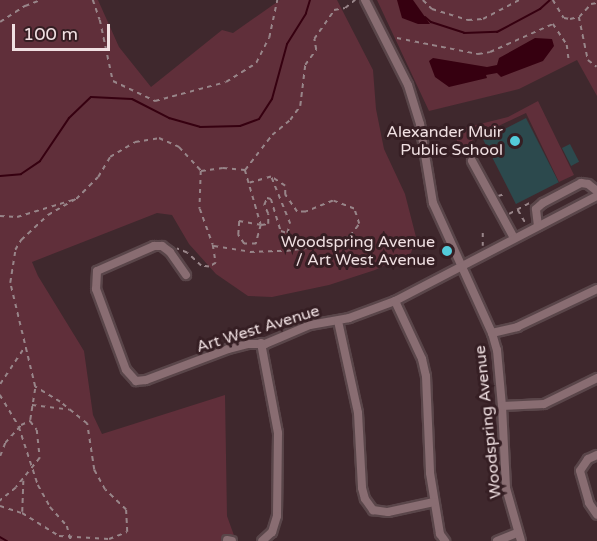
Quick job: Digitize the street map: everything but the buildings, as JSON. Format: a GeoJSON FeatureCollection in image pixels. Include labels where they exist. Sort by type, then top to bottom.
{"type":"FeatureCollection","features":[{"type":"Feature","properties":{"kind":"street","name":"Woodspring Avenue"},"geometry":{"type":"LineString","coordinates":[[365,0],[408,85],[420,124],[433,203],[492,333],[497,350],[506,488],[519,537]]}},
{"type":"Feature","properties":{"kind":"street"},"geometry":{"type":"LineString","coordinates":[[472,162],[514,238]]}},
{"type":"Feature","properties":{"kind":"street"},"geometry":{"type":"LineString","coordinates":[[538,226],[536,209],[543,203],[581,183],[588,184],[597,194]]}},
{"type":"Feature","properties":{"kind":"street","name":"Art West Avenue"},"geometry":{"type":"LineString","coordinates":[[170,252],[162,246],[154,246],[97,271],[96,289],[126,370],[136,381],[146,380],[228,349],[265,344],[310,325],[338,321],[395,301],[597,194]]}},
{"type":"Feature","properties":{"kind":"street"},"geometry":{"type":"LineString","coordinates":[[170,252],[186,275]]}},
{"type":"Feature","properties":{"kind":"street"},"geometry":{"type":"LineString","coordinates":[[492,333],[518,327],[597,289]]}},
{"type":"Feature","properties":{"kind":"street"},"geometry":{"type":"LineString","coordinates":[[395,301],[422,360],[426,375],[430,473],[440,534],[445,541]]}},
{"type":"Feature","properties":{"kind":"street"},"geometry":{"type":"LineString","coordinates":[[338,321],[358,413],[362,488],[365,499],[373,510],[388,512],[434,502]]}},
{"type":"Feature","properties":{"kind":"street"},"geometry":{"type":"LineString","coordinates":[[261,343],[278,433],[277,516],[272,532],[262,541]]}},
{"type":"Feature","properties":{"kind":"street"},"geometry":{"type":"LineString","coordinates":[[502,406],[543,404],[597,378]]}},
{"type":"Feature","properties":{"kind":"street"},"geometry":{"type":"LineString","coordinates":[[597,455],[588,459],[580,471],[586,495],[597,515]]}},
{"type":"Feature","properties":{"kind":"street"},"geometry":{"type":"LineString","coordinates":[[497,541],[519,537]]}},
{"type":"Feature","properties":{"kind":"path"},"geometry":{"type":"LineString","coordinates":[[0,22],[40,0]]}},
{"type":"Feature","properties":{"kind":"path"},"geometry":{"type":"LineString","coordinates":[[93,0],[100,20],[113,81],[155,101],[226,82],[256,63],[268,38],[277,0]]}},
{"type":"Feature","properties":{"kind":"path"},"geometry":{"type":"LineString","coordinates":[[245,170],[272,135],[290,120],[300,106],[305,65],[316,50],[314,39],[326,20],[334,10],[345,9],[355,0]]}},
{"type":"Feature","properties":{"kind":"path"},"geometry":{"type":"LineString","coordinates":[[423,0],[432,9],[468,20],[483,19],[519,0]]}},
{"type":"Feature","properties":{"kind":"path"},"geometry":{"type":"LineString","coordinates":[[553,0],[564,18],[579,16],[591,4],[597,3]]}},
{"type":"Feature","properties":{"kind":"path"},"geometry":{"type":"LineString","coordinates":[[579,16],[588,60],[597,67]]}},
{"type":"Feature","properties":{"kind":"path"},"geometry":{"type":"LineString","coordinates":[[397,38],[478,54],[490,52],[553,24],[567,45],[569,62]]}},
{"type":"Feature","properties":{"kind":"path"},"geometry":{"type":"LineString","coordinates":[[0,501],[23,480],[40,458],[37,430],[30,421],[35,387],[10,283],[15,250],[21,240],[48,215],[76,199],[98,177],[110,157],[135,142],[159,138],[178,147],[201,171],[200,209],[213,245],[216,263],[209,267],[201,266],[180,249],[170,252]]}},
{"type":"Feature","properties":{"kind":"path"},"geometry":{"type":"LineString","coordinates":[[201,171],[223,168],[245,170]]}},
{"type":"Feature","properties":{"kind":"path"},"geometry":{"type":"LineString","coordinates":[[245,170],[261,225],[256,244],[244,244],[238,235],[239,220],[261,225],[268,224],[268,214],[264,205],[267,198],[271,199],[281,231],[287,233],[290,224],[271,177]]}},
{"type":"Feature","properties":{"kind":"path"},"geometry":{"type":"LineString","coordinates":[[213,245],[227,250],[250,252],[286,251],[327,245],[350,236],[359,224],[354,209],[333,201],[306,212],[297,212],[285,195],[285,186],[271,177],[250,183]]}},
{"type":"Feature","properties":{"kind":"path"},"geometry":{"type":"LineString","coordinates":[[0,216],[17,217],[76,199]]}},
{"type":"Feature","properties":{"kind":"path"},"geometry":{"type":"LineString","coordinates":[[506,216],[530,203]]}},
{"type":"Feature","properties":{"kind":"path"},"geometry":{"type":"LineString","coordinates":[[518,209],[526,225]]}},
{"type":"Feature","properties":{"kind":"path"},"geometry":{"type":"LineString","coordinates":[[483,233],[484,247]]}},
{"type":"Feature","properties":{"kind":"path"},"geometry":{"type":"LineString","coordinates":[[0,384],[24,347]]}},
{"type":"Feature","properties":{"kind":"path"},"geometry":{"type":"LineString","coordinates":[[0,506],[22,513],[59,536],[71,539],[109,539],[127,532],[126,510],[105,490],[94,470],[87,424],[35,387]]}},
{"type":"Feature","properties":{"kind":"path"},"geometry":{"type":"LineString","coordinates":[[0,395],[19,427],[33,469],[50,507],[68,526],[71,539]]}},
{"type":"Feature","properties":{"kind":"path"},"geometry":{"type":"LineString","coordinates":[[32,405],[70,411]]}},
{"type":"Feature","properties":{"kind":"path"},"geometry":{"type":"LineString","coordinates":[[0,456],[5,443],[19,427],[30,421]]}},
{"type":"Feature","properties":{"kind":"path"},"geometry":{"type":"LineString","coordinates":[[22,513],[23,480]]}},
{"type":"Feature","properties":{"kind":"shaded area"},"geometry":{"type":"Polygon","coordinates":[[[0,0],[98,0],[119,47],[151,87],[222,30],[233,33],[280,0],[337,0],[373,70],[376,109],[384,149],[405,194],[416,237],[411,253],[375,270],[329,285],[272,297],[248,296],[216,274],[189,244],[172,215],[157,213],[32,262],[38,276],[84,351],[93,415],[102,434],[225,395],[227,516],[236,541],[0,541],[0,0]]]}},
{"type":"Feature","properties":{"kind":"shaded area"},"geometry":{"type":"Polygon","coordinates":[[[377,0],[597,0],[597,96],[577,60],[519,89],[429,111],[377,0]]]}},
{"type":"Feature","properties":{"kind":"shaded area"},"geometry":{"type":"Polygon","coordinates":[[[397,0],[413,0],[430,24],[418,24],[402,18],[397,0]]]}},
{"type":"Feature","properties":{"kind":"shaded area"},"geometry":{"type":"Polygon","coordinates":[[[535,38],[552,39],[554,46],[543,61],[501,77],[497,73],[486,75],[487,78],[449,87],[435,77],[429,61],[433,58],[487,67],[497,65],[499,58],[535,38]]]}},
{"type":"Feature","properties":{"kind":"shaded area"},"geometry":{"type":"Polygon","coordinates":[[[538,101],[574,175],[559,182],[526,113],[473,138],[469,152],[458,153],[456,130],[508,117],[538,101]]]}},
{"type":"Feature","properties":{"kind":"waterway"},"geometry":{"type":"LineString","coordinates":[[0,176],[21,174],[40,161],[69,118],[91,97],[132,99],[169,118],[200,127],[240,126],[259,119],[272,99],[287,44],[306,13],[310,0]]}},
{"type":"Feature","properties":{"kind":"waterway"},"geometry":{"type":"LineString","coordinates":[[425,17],[431,22],[464,33],[497,32],[540,9],[550,0]]}},
{"type":"Feature","properties":{"kind":"waterway"},"geometry":{"type":"LineString","coordinates":[[0,537],[7,541]]}},
{"type":"Feature","properties":{"kind":"place","name":"Alexander Muir Public School"},"geometry":{"type":"Point","coordinates":[515,141]}},
{"type":"Feature","properties":{"kind":"place","name":"Woodspring Avenue / Art West Avenue"},"geometry":{"type":"Point","coordinates":[447,251]}}]}
